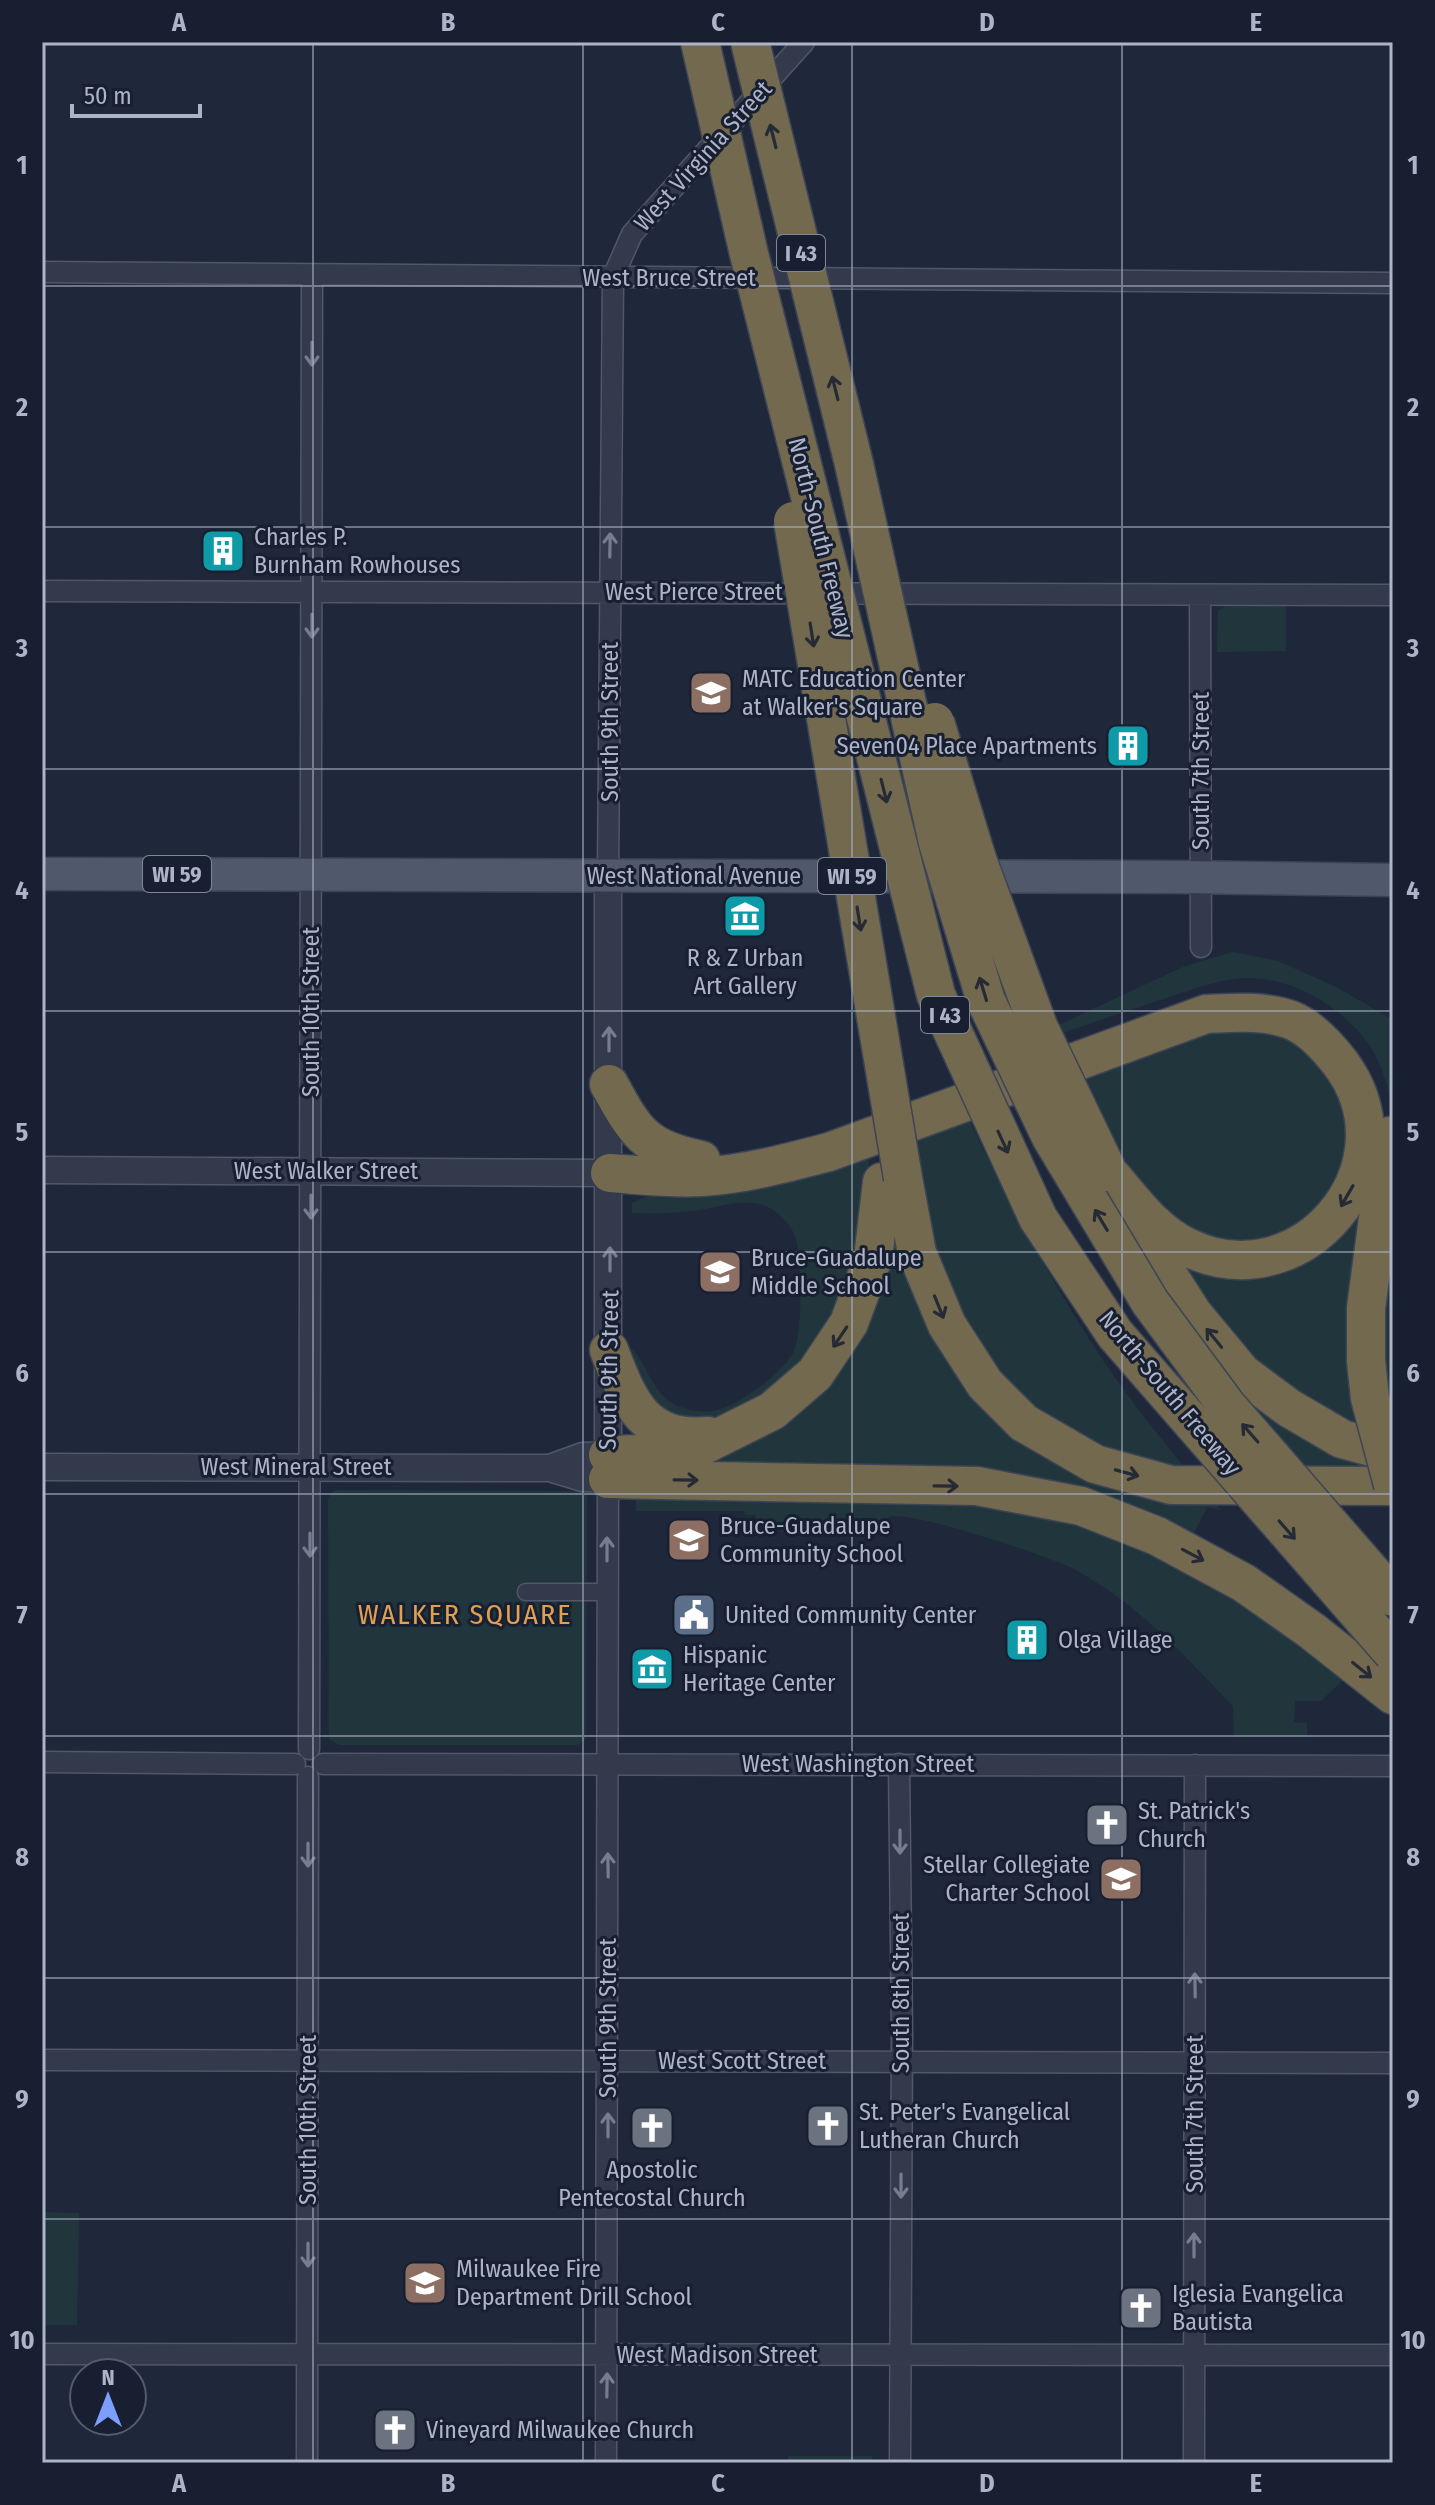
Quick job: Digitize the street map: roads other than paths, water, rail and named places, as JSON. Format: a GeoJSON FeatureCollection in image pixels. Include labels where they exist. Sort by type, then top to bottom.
{"type":"FeatureCollection","features":[{"type":"Feature","properties":{"kind":"highway","name":"North-South Freeway"},"geometry":{"type":"LineString","coordinates":[[700,42],[749,254],[936,995],[1038,1218],[1115,1334],[1393,1653]]}},
{"type":"Feature","properties":{"kind":"highway","name":"North-South Freeway"},"geometry":{"type":"LineString","coordinates":[[750,42],[854,464],[938,843],[986,1001],[1051,1137],[1150,1302],[1227,1406],[1393,1597]]}},
{"type":"Feature","properties":{"kind":"highway"},"geometry":{"type":"LineString","coordinates":[[610,1173],[757,1151],[812,1136],[1198,997],[1239,989],[1279,996],[1310,1007],[1347,1034],[1372,1064],[1385,1097],[1389,1139],[1366,1308],[1366,1361],[1370,1398],[1393,1485],[1171,1485],[1095,1464],[1024,1423],[985,1384],[947,1325],[917,1253],[893,1180],[879,1042],[749,254]]}},
{"type":"Feature","properties":{"kind":"highway"},"geometry":{"type":"LineString","coordinates":[[854,464],[977,859],[1038,1026],[1138,1232],[1193,1314],[1242,1373],[1289,1408],[1342,1439],[1393,1453]]}},
{"type":"Feature","properties":{"kind":"highway"},"geometry":{"type":"LineString","coordinates":[[610,1173],[701,1177],[768,1168],[829,1152],[1206,1014],[1252,1013],[1291,1021],[1327,1045],[1353,1080],[1365,1121],[1363,1161],[1350,1195],[1329,1223],[1288,1251],[1261,1259],[1235,1260],[1187,1247],[1154,1225],[1108,1172]]}},
{"type":"Feature","properties":{"kind":"highway"},"geometry":{"type":"LineString","coordinates":[[609,1084],[625,1115],[642,1135],[666,1153],[701,1160]]}},
{"type":"Feature","properties":{"kind":"highway"},"geometry":{"type":"LineString","coordinates":[[608,1467],[702,1446],[772,1411],[815,1374],[849,1323],[873,1258],[893,1180]]}},
{"type":"Feature","properties":{"kind":"highway"},"geometry":{"type":"LineString","coordinates":[[609,1350],[628,1398],[641,1414],[667,1431],[685,1436],[727,1434]]}},
{"type":"Feature","properties":{"kind":"highway"},"geometry":{"type":"LineString","coordinates":[[608,1467],[977,1486],[1081,1506],[1157,1536],[1244,1583],[1393,1695]]}},
{"type":"Feature","properties":{"kind":"main road","name":"West National Avenue"},"geometry":{"type":"LineString","coordinates":[[42,874],[1393,880]]}},
{"type":"Feature","properties":{"kind":"street","name":"West Virginia Street"},"geometry":{"type":"LineString","coordinates":[[613,277],[632,234],[804,42]]}},
{"type":"Feature","properties":{"kind":"street","name":"West Bruce Street"},"geometry":{"type":"LineString","coordinates":[[42,272],[1393,283]]}},
{"type":"Feature","properties":{"kind":"street","name":"South 10th Street"},"geometry":{"type":"LineString","coordinates":[[307,2463],[312,276]]}},
{"type":"Feature","properties":{"kind":"street","name":"South 9th Street"},"geometry":{"type":"LineString","coordinates":[[606,2463],[608,875],[613,277]]}},
{"type":"Feature","properties":{"kind":"street","name":"West Pierce Street"},"geometry":{"type":"LineString","coordinates":[[42,591],[1393,595]]}},
{"type":"Feature","properties":{"kind":"street","name":"South 7th Street"},"geometry":{"type":"LineString","coordinates":[[1200,595],[1201,947]]}},
{"type":"Feature","properties":{"kind":"street","name":"West Walker Street"},"geometry":{"type":"LineString","coordinates":[[42,1170],[610,1173]]}},
{"type":"Feature","properties":{"kind":"street","name":"West Mineral Street"},"geometry":{"type":"LineString","coordinates":[[42,1467],[550,1468],[583,1456],[608,1467]]}},
{"type":"Feature","properties":{"kind":"street"},"geometry":{"type":"LineString","coordinates":[[526,1592],[607,1592]]}},
{"type":"Feature","properties":{"kind":"street","name":"West Washington Street"},"geometry":{"type":"LineString","coordinates":[[42,1762],[1393,1766]]}},
{"type":"Feature","properties":{"kind":"street","name":"South 8th Street"},"geometry":{"type":"LineString","coordinates":[[899,1764],[902,2061],[900,2463]]}},
{"type":"Feature","properties":{"kind":"street","name":"South 7th Street"},"geometry":{"type":"LineString","coordinates":[[1194,2463],[1195,1765]]}},
{"type":"Feature","properties":{"kind":"street","name":"West Scott Street"},"geometry":{"type":"LineString","coordinates":[[42,2060],[1195,2060],[1393,2063]]}},
{"type":"Feature","properties":{"kind":"street","name":"West Madison Street"},"geometry":{"type":"LineString","coordinates":[[42,2354],[1393,2355]]}},
{"type":"Feature","properties":{"kind":"place","name":"Charles P. Burnham Rowhouses"},"geometry":{"type":"Point","coordinates":[223,551]}},
{"type":"Feature","properties":{"kind":"place","name":"MATC Education Center at Walker's Square"},"geometry":{"type":"Point","coordinates":[711,693]}},
{"type":"Feature","properties":{"kind":"place","name":"Seven04 Place Apartments"},"geometry":{"type":"Point","coordinates":[1128,746]}},
{"type":"Feature","properties":{"kind":"place","name":"R & Z Urban Art Gallery"},"geometry":{"type":"Point","coordinates":[745,916]}},
{"type":"Feature","properties":{"kind":"place","name":"Bruce-Guadalupe Middle School"},"geometry":{"type":"Point","coordinates":[720,1272]}},
{"type":"Feature","properties":{"kind":"place","name":"Bruce-Guadalupe Community School"},"geometry":{"type":"Point","coordinates":[689,1540]}},
{"type":"Feature","properties":{"kind":"place","name":"United Community Center"},"geometry":{"type":"Point","coordinates":[694,1615]}},
{"type":"Feature","properties":{"kind":"place","name":"Olga Village"},"geometry":{"type":"Point","coordinates":[1027,1640]}},
{"type":"Feature","properties":{"kind":"place","name":"Hispanic Heritage Center"},"geometry":{"type":"Point","coordinates":[652,1669]}},
{"type":"Feature","properties":{"kind":"place","name":"St. Patrick's Church"},"geometry":{"type":"Point","coordinates":[1107,1825]}},
{"type":"Feature","properties":{"kind":"place","name":"Stellar Collegiate Charter School"},"geometry":{"type":"Point","coordinates":[1121,1879]}},
{"type":"Feature","properties":{"kind":"place","name":"St. Peter's Evangelical Lutheran Church"},"geometry":{"type":"Point","coordinates":[828,2126]}},
{"type":"Feature","properties":{"kind":"place","name":"Apostolic Pentecostal Church"},"geometry":{"type":"Point","coordinates":[652,2128]}},
{"type":"Feature","properties":{"kind":"place","name":"Milwaukee Fire Department Drill School"},"geometry":{"type":"Point","coordinates":[425,2283]}},
{"type":"Feature","properties":{"kind":"place","name":"Iglesia Evangelica Bautista"},"geometry":{"type":"Point","coordinates":[1141,2308]}},
{"type":"Feature","properties":{"kind":"place","name":"Vineyard Milwaukee Church"},"geometry":{"type":"Point","coordinates":[395,2430]}},
{"type":"Feature","properties":{"kind":"district","name":"WALKER SQUARE"},"geometry":{"type":"Point","coordinates":[465,1614]}}]}
